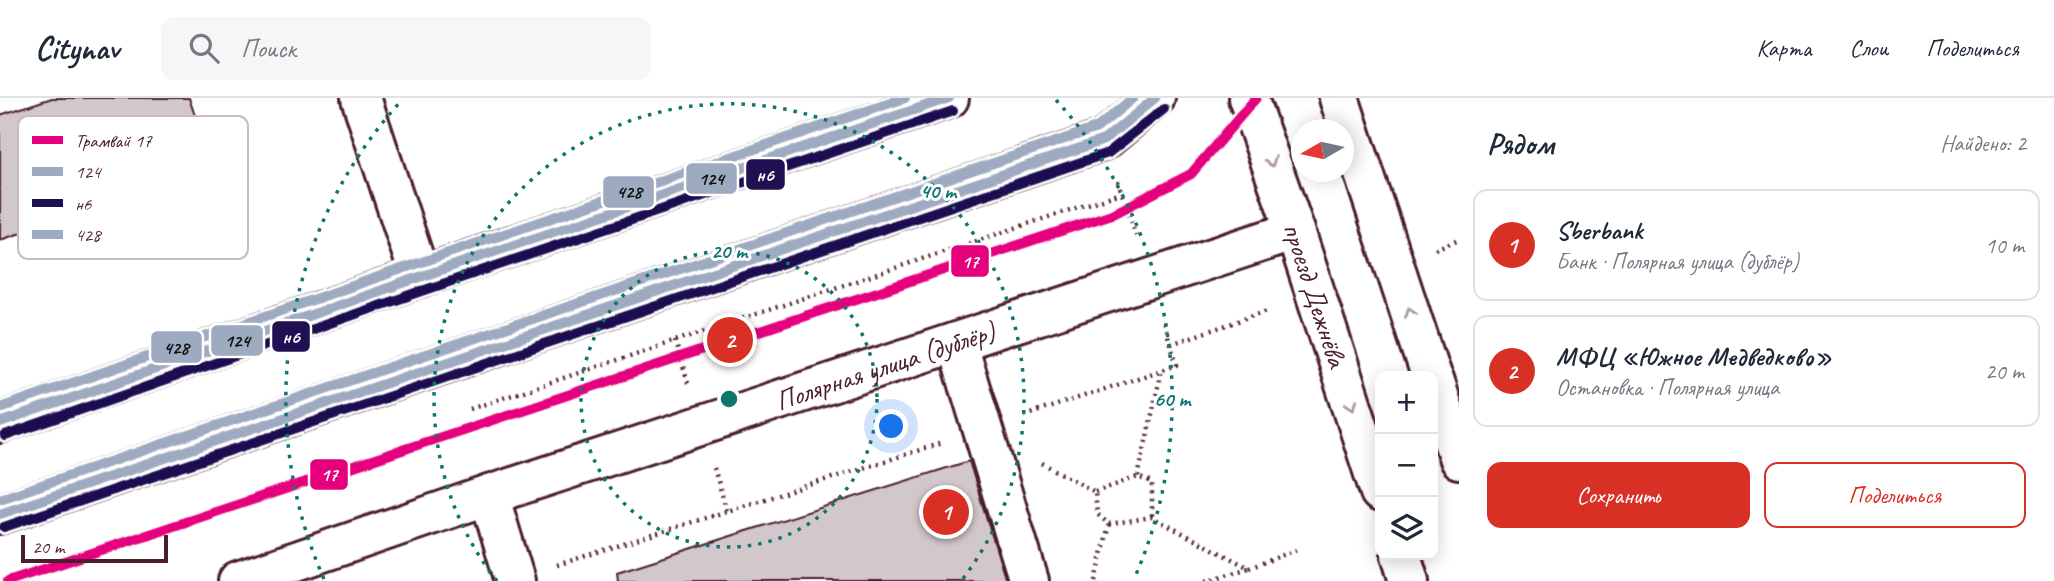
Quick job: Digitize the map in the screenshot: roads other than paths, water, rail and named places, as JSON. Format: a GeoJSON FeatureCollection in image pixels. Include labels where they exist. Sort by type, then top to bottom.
{"type":"FeatureCollection","features":[{"type":"Feature","properties":{"kind":"main road"},"geometry":{"type":"LineString","coordinates":[[361,98],[420,277]]}},
{"type":"Feature","properties":{"kind":"main road"},"geometry":{"type":"LineString","coordinates":[[0,423],[949,98]]}},
{"type":"Feature","properties":{"kind":"main road"},"geometry":{"type":"LineString","coordinates":[[0,514],[1104,140],[1155,98]]}},
{"type":"Feature","properties":{"kind":"main road","name":"проезд Дежнёва"},"geometry":{"type":"LineString","coordinates":[[1248,98],[1295,231],[1375,477]]}},
{"type":"Feature","properties":{"kind":"main road"},"geometry":{"type":"LineString","coordinates":[[1339,98],[1430,371]]}},
{"type":"Feature","properties":{"kind":"main road","name":"Полярная улица (дублёр)"},"geometry":{"type":"LineString","coordinates":[[238,581],[489,495],[1295,231]]}},
{"type":"Feature","properties":{"kind":"main road"},"geometry":{"type":"LineString","coordinates":[[956,342],[1029,581]]}},
{"type":"Feature","properties":{"kind":"main road"},"geometry":{"type":"LineString","coordinates":[[1438,396],[1459,459]]}},
{"type":"Feature","properties":{"kind":"main road"},"geometry":{"type":"LineString","coordinates":[[489,495],[515,580]]}},
{"type":"Feature","properties":{"kind":"main road"},"geometry":{"type":"LineString","coordinates":[[1403,560],[1409,581]]}},
{"type":"Feature","properties":{"kind":"tram line","name":"17"},"geometry":{"type":"LineString","coordinates":[[8,581],[1115,213],[1191,174],[1256,98]]}},
{"type":"Feature","properties":{"kind":"place","name":"МФЦ «Южное Медведково»"},"geometry":{"type":"Point","coordinates":[730,340]}},
{"type":"Feature","properties":{"kind":"place","name":"Sberbank"},"geometry":{"type":"Point","coordinates":[946,512]}}]}
